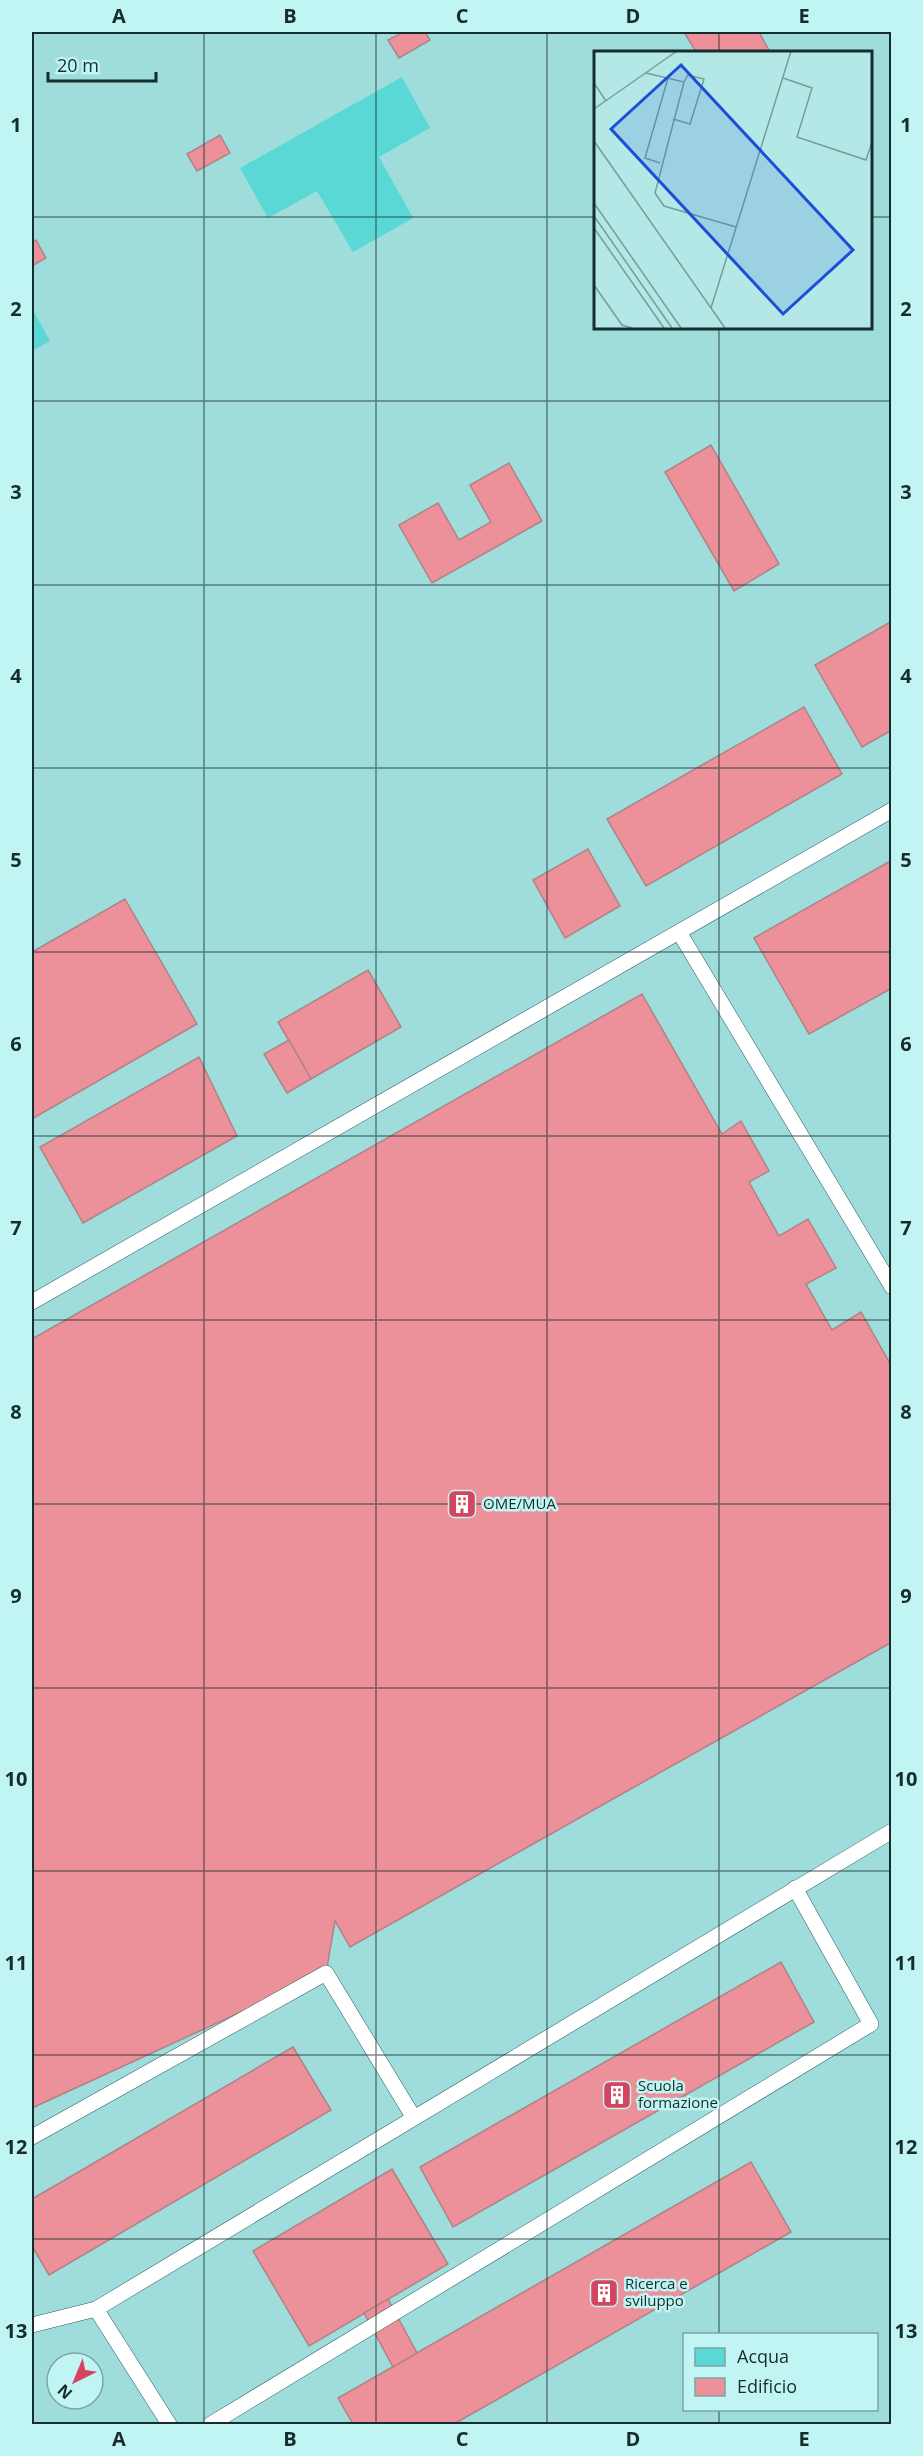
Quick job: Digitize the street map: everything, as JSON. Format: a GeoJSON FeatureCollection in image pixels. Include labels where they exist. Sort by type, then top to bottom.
{"type":"FeatureCollection","features":[{"type":"Feature","properties":{"kind":"lane"},"geometry":{"type":"LineString","coordinates":[[32,1302],[891,810]]}},
{"type":"Feature","properties":{"kind":"lane"},"geometry":{"type":"LineString","coordinates":[[679,932],[891,1287]]}},
{"type":"Feature","properties":{"kind":"lane"},"geometry":{"type":"LineString","coordinates":[[32,2325],[96,2309],[891,1831]]}},
{"type":"Feature","properties":{"kind":"lane"},"geometry":{"type":"LineString","coordinates":[[211,2424],[871,2024],[795,1888]]}},
{"type":"Feature","properties":{"kind":"lane"},"geometry":{"type":"LineString","coordinates":[[32,2137],[326,1973],[414,2118]]}},
{"type":"Feature","properties":{"kind":"lane"},"geometry":{"type":"LineString","coordinates":[[96,2309],[169,2424]]}},
{"type":"Feature","properties":{"kind":"shaded area"},"geometry":{"type":"Polygon","coordinates":[[[32,32],[891,32],[891,2424],[32,2424],[32,32]]]}},
{"type":"Feature","properties":{"kind":"water"},"geometry":{"type":"Polygon","coordinates":[[[402,77],[430,128],[379,157],[413,218],[353,252],[317,191],[268,218],[240,168],[402,77]]]}},
{"type":"Feature","properties":{"kind":"water"},"geometry":{"type":"Polygon","coordinates":[[[32,308],[50,341],[32,351],[32,308]]]}},
{"type":"Feature","properties":{"kind":"building"},"geometry":{"type":"Polygon","coordinates":[[[404,32],[425,32],[430,40],[399,58],[388,40],[404,32]]]}},
{"type":"Feature","properties":{"kind":"building"},"geometry":{"type":"Polygon","coordinates":[[[684,32],[759,32],[769,51],[695,51],[684,32]]]}},
{"type":"Feature","properties":{"kind":"building"},"geometry":{"type":"Polygon","coordinates":[[[220,135],[230,153],[197,171],[187,154],[220,135]]]}},
{"type":"Feature","properties":{"kind":"building"},"geometry":{"type":"Polygon","coordinates":[[[36,240],[46,258],[32,266],[32,243],[36,240]]]}},
{"type":"Feature","properties":{"kind":"building"},"geometry":{"type":"Polygon","coordinates":[[[711,445],[779,564],[734,591],[665,472],[711,445]]]}},
{"type":"Feature","properties":{"kind":"building"},"geometry":{"type":"Polygon","coordinates":[[[509,463],[542,521],[432,583],[399,525],[438,503],[459,540],[491,522],[470,485],[509,463]]]}},
{"type":"Feature","properties":{"kind":"building"},"geometry":{"type":"Polygon","coordinates":[[[892,621],[892,730],[862,747],[815,665],[892,621]]]}},
{"type":"Feature","properties":{"kind":"building"},"geometry":{"type":"Polygon","coordinates":[[[804,707],[842,774],[646,886],[607,819],[804,707]]]}},
{"type":"Feature","properties":{"kind":"building"},"geometry":{"type":"Polygon","coordinates":[[[588,849],[620,906],[565,938],[533,880],[588,849]]]}},
{"type":"Feature","properties":{"kind":"building"},"geometry":{"type":"Polygon","coordinates":[[[892,860],[892,988],[809,1034],[754,938],[892,860]]]}},
{"type":"Feature","properties":{"kind":"building"},"geometry":{"type":"Polygon","coordinates":[[[125,899],[197,1024],[32,1119],[32,952],[125,899]]]}},
{"type":"Feature","properties":{"kind":"building"},"geometry":{"type":"Polygon","coordinates":[[[368,970],[401,1027],[311,1079],[278,1022],[368,970]]]}},
{"type":"Feature","properties":{"kind":"building","name":"OME/MUA"},"geometry":{"type":"Polygon","coordinates":[[[642,994],[722,1134],[741,1121],[769,1171],[749,1182],[779,1236],[808,1219],[836,1268],[806,1284],[832,1330],[861,1312],[892,1367],[892,1642],[350,1947],[335,1921],[326,1973],[32,2108],[32,1339],[642,994]]]}},
{"type":"Feature","properties":{"kind":"building"},"geometry":{"type":"Polygon","coordinates":[[[289,1040],[311,1079],[287,1093],[264,1054],[289,1040]]]}},
{"type":"Feature","properties":{"kind":"building"},"geometry":{"type":"Polygon","coordinates":[[[199,1057],[237,1136],[83,1223],[40,1147],[199,1057]]]}},
{"type":"Feature","properties":{"kind":"building","name":"Scuola formazione"},"geometry":{"type":"Polygon","coordinates":[[[781,1962],[814,2022],[453,2227],[420,2167],[781,1962]]]}},
{"type":"Feature","properties":{"kind":"building"},"geometry":{"type":"Polygon","coordinates":[[[293,2047],[331,2110],[49,2275],[32,2246],[32,2199],[293,2047]]]}},
{"type":"Feature","properties":{"kind":"building","name":"Ricerca e sviluppo"},"geometry":{"type":"Polygon","coordinates":[[[751,2162],[791,2232],[454,2424],[353,2424],[338,2398],[751,2162]]]}},
{"type":"Feature","properties":{"kind":"building"},"geometry":{"type":"Polygon","coordinates":[[[392,2169],[448,2264],[309,2346],[253,2251],[392,2169]]]}},
{"type":"Feature","properties":{"kind":"building"},"geometry":{"type":"Polygon","coordinates":[[[388,2299],[417,2353],[393,2367],[364,2313],[388,2299]]]}},
{"type":"Feature","properties":{"kind":"place","name":"OME/MUA"},"geometry":{"type":"Point","coordinates":[462,1504]}},
{"type":"Feature","properties":{"kind":"place","name":"Scuola formazione"},"geometry":{"type":"Point","coordinates":[617,2095]}},
{"type":"Feature","properties":{"kind":"place","name":"Ricerca e sviluppo"},"geometry":{"type":"Point","coordinates":[604,2293]}}]}
